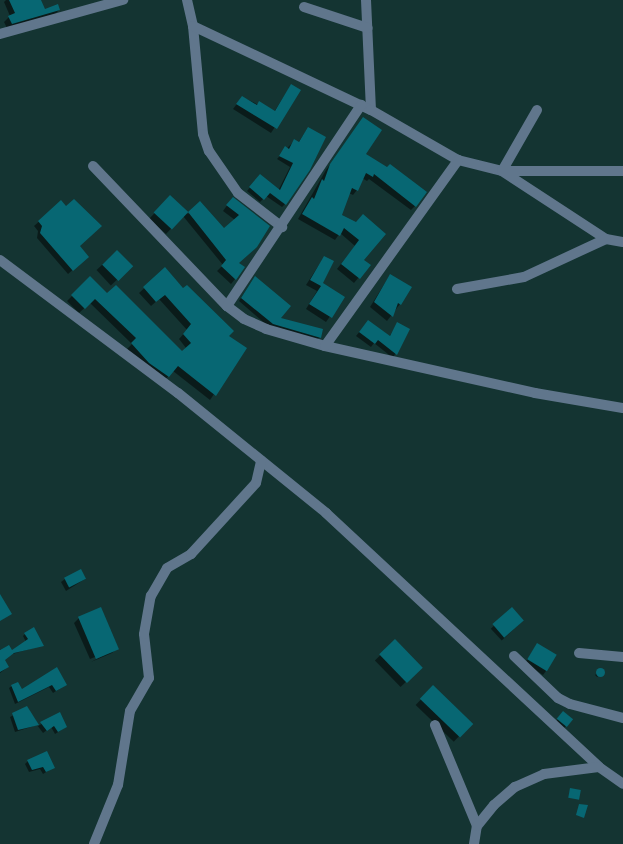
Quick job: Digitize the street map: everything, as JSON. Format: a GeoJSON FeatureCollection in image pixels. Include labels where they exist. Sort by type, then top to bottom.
{"type":"FeatureCollection","features":[{"type":"Feature","properties":{"kind":"street"},"geometry":{"type":"LineString","coordinates":[[0,34],[123,0]]}},
{"type":"Feature","properties":{"kind":"street"},"geometry":{"type":"LineString","coordinates":[[187,0],[192,26],[203,134],[209,151],[238,193],[282,227]]}},
{"type":"Feature","properties":{"kind":"street"},"geometry":{"type":"LineString","coordinates":[[227,306],[366,108],[368,28],[366,0]]}},
{"type":"Feature","properties":{"kind":"street"},"geometry":{"type":"LineString","coordinates":[[304,7],[368,28]]}},
{"type":"Feature","properties":{"kind":"street"},"geometry":{"type":"LineString","coordinates":[[192,26],[366,108],[458,160],[502,171],[623,171]]}},
{"type":"Feature","properties":{"kind":"street"},"geometry":{"type":"LineString","coordinates":[[502,171],[537,110]]}},
{"type":"Feature","properties":{"kind":"street"},"geometry":{"type":"LineString","coordinates":[[325,346],[458,160]]}},
{"type":"Feature","properties":{"kind":"street"},"geometry":{"type":"LineString","coordinates":[[93,166],[227,306],[244,319],[266,330],[325,346],[535,393],[623,408]]}},
{"type":"Feature","properties":{"kind":"street"},"geometry":{"type":"LineString","coordinates":[[502,171],[606,240],[623,242]]}},
{"type":"Feature","properties":{"kind":"street"},"geometry":{"type":"LineString","coordinates":[[457,289],[524,277],[606,240]]}},
{"type":"Feature","properties":{"kind":"street"},"geometry":{"type":"LineString","coordinates":[[0,260],[178,393],[326,513],[599,767],[623,784]]}},
{"type":"Feature","properties":{"kind":"street"},"geometry":{"type":"LineString","coordinates":[[94,844],[118,785],[130,711],[149,678],[144,634],[151,596],[167,568],[191,554],[256,483],[261,461]]}},
{"type":"Feature","properties":{"kind":"street"},"geometry":{"type":"LineString","coordinates":[[579,653],[623,657]]}},
{"type":"Feature","properties":{"kind":"street"},"geometry":{"type":"LineString","coordinates":[[514,656],[558,698],[570,704],[623,718]]}},
{"type":"Feature","properties":{"kind":"street"},"geometry":{"type":"LineString","coordinates":[[435,725],[477,826]]}},
{"type":"Feature","properties":{"kind":"street"},"geometry":{"type":"LineString","coordinates":[[474,844],[477,826],[494,805],[523,784],[544,774],[599,767]]}},
{"type":"Feature","properties":{"kind":"building"},"geometry":{"type":"Polygon","coordinates":[[[9,0],[41,0],[45,9],[58,4],[60,10],[12,24],[8,16],[15,13],[9,0]]]}},
{"type":"Feature","properties":{"kind":"building"},"geometry":{"type":"Polygon","coordinates":[[[291,84],[301,90],[277,129],[236,104],[242,96],[257,105],[259,101],[275,111],[291,84]]]}},
{"type":"Feature","properties":{"kind":"building"},"geometry":{"type":"Polygon","coordinates":[[[363,117],[382,130],[366,154],[387,167],[390,164],[427,192],[416,207],[374,174],[373,177],[366,173],[358,191],[352,188],[342,215],[356,222],[363,214],[386,234],[364,260],[371,265],[360,279],[341,264],[359,240],[344,228],[340,236],[302,214],[312,197],[314,199],[322,179],[324,181],[330,164],[363,117]]]}},
{"type":"Feature","properties":{"kind":"building"},"geometry":{"type":"Polygon","coordinates":[[[308,127],[326,137],[310,170],[286,205],[270,193],[264,200],[249,187],[260,174],[280,190],[293,163],[279,156],[285,146],[289,149],[294,139],[299,142],[308,127]]]}},
{"type":"Feature","properties":{"kind":"building"},"geometry":{"type":"Polygon","coordinates":[[[170,195],[188,212],[172,230],[154,213],[170,195]]]}},
{"type":"Feature","properties":{"kind":"building"},"geometry":{"type":"Polygon","coordinates":[[[233,197],[270,226],[257,247],[239,263],[245,267],[236,280],[221,266],[226,260],[188,212],[200,201],[224,228],[239,215],[226,205],[233,197]]]}},
{"type":"Feature","properties":{"kind":"building"},"geometry":{"type":"Polygon","coordinates":[[[74,199],[102,226],[80,246],[89,257],[73,271],[40,233],[42,226],[38,221],[61,200],[66,206],[74,199]]]}},
{"type":"Feature","properties":{"kind":"building"},"geometry":{"type":"Polygon","coordinates":[[[117,250],[133,266],[118,281],[102,265],[117,250]]]}},
{"type":"Feature","properties":{"kind":"building"},"geometry":{"type":"Polygon","coordinates":[[[324,256],[334,261],[323,283],[345,297],[332,318],[309,304],[321,286],[310,280],[324,256]]]}},
{"type":"Feature","properties":{"kind":"building"},"geometry":{"type":"Polygon","coordinates":[[[165,267],[183,288],[187,285],[234,331],[229,336],[247,348],[216,396],[178,366],[169,377],[149,363],[131,343],[136,338],[95,299],[85,309],[71,295],[90,276],[107,293],[116,285],[182,351],[191,343],[183,334],[191,324],[165,295],[156,302],[143,287],[165,267]]]}},
{"type":"Feature","properties":{"kind":"building"},"geometry":{"type":"Polygon","coordinates":[[[390,274],[412,287],[401,305],[398,303],[393,317],[374,302],[390,274]]]}},
{"type":"Feature","properties":{"kind":"building"},"geometry":{"type":"Polygon","coordinates":[[[255,276],[291,306],[281,318],[323,329],[321,338],[273,324],[241,298],[255,276]]]}},
{"type":"Feature","properties":{"kind":"building"},"geometry":{"type":"Polygon","coordinates":[[[368,320],[390,336],[397,322],[410,329],[397,355],[378,340],[375,344],[359,332],[368,320]]]}},
{"type":"Feature","properties":{"kind":"building"},"geometry":{"type":"Polygon","coordinates":[[[81,569],[86,579],[69,587],[64,578],[81,569]]]}},
{"type":"Feature","properties":{"kind":"building"},"geometry":{"type":"Polygon","coordinates":[[[0,594],[12,614],[0,621],[0,594]]]}},
{"type":"Feature","properties":{"kind":"building"},"geometry":{"type":"Polygon","coordinates":[[[101,607],[119,649],[96,659],[78,617],[101,607]]]}},
{"type":"Feature","properties":{"kind":"building"},"geometry":{"type":"Polygon","coordinates":[[[512,607],[524,621],[504,638],[492,624],[512,607]]]}},
{"type":"Feature","properties":{"kind":"building"},"geometry":{"type":"Polygon","coordinates":[[[34,627],[44,646],[14,653],[5,660],[9,667],[0,672],[0,650],[9,645],[12,650],[28,639],[24,633],[34,627]]]}},
{"type":"Feature","properties":{"kind":"building"},"geometry":{"type":"Polygon","coordinates":[[[395,639],[423,668],[407,683],[379,654],[395,639]]]}},
{"type":"Feature","properties":{"kind":"building"},"geometry":{"type":"Polygon","coordinates":[[[537,643],[557,655],[547,671],[527,659],[537,643]]]}},
{"type":"Feature","properties":{"kind":"building"},"geometry":{"type":"Polygon","coordinates":[[[57,667],[67,685],[56,691],[52,685],[18,702],[11,685],[18,682],[22,689],[57,667]]]}},
{"type":"Feature","properties":{"kind":"building"},"geometry":{"type":"Polygon","coordinates":[[[600,667],[605,672],[600,677],[595,672],[600,667]]]}},
{"type":"Feature","properties":{"kind":"building"},"geometry":{"type":"Polygon","coordinates":[[[433,685],[473,724],[460,738],[420,699],[433,685]]]}},
{"type":"Feature","properties":{"kind":"building"},"geometry":{"type":"Polygon","coordinates":[[[27,706],[39,725],[18,730],[12,713],[27,706]]]}},
{"type":"Feature","properties":{"kind":"building"},"geometry":{"type":"Polygon","coordinates":[[[563,711],[573,719],[567,727],[557,719],[563,711]]]}},
{"type":"Feature","properties":{"kind":"building"},"geometry":{"type":"Polygon","coordinates":[[[60,712],[67,727],[58,732],[54,726],[47,731],[40,722],[60,712]]]}},
{"type":"Feature","properties":{"kind":"building"},"geometry":{"type":"Polygon","coordinates":[[[47,751],[55,768],[46,772],[43,767],[32,770],[27,760],[47,751]]]}},
{"type":"Feature","properties":{"kind":"building"},"geometry":{"type":"Polygon","coordinates":[[[570,788],[581,790],[579,800],[568,798],[570,788]]]}},
{"type":"Feature","properties":{"kind":"building"},"geometry":{"type":"Polygon","coordinates":[[[579,804],[588,805],[584,818],[576,815],[579,804]]]}}]}
